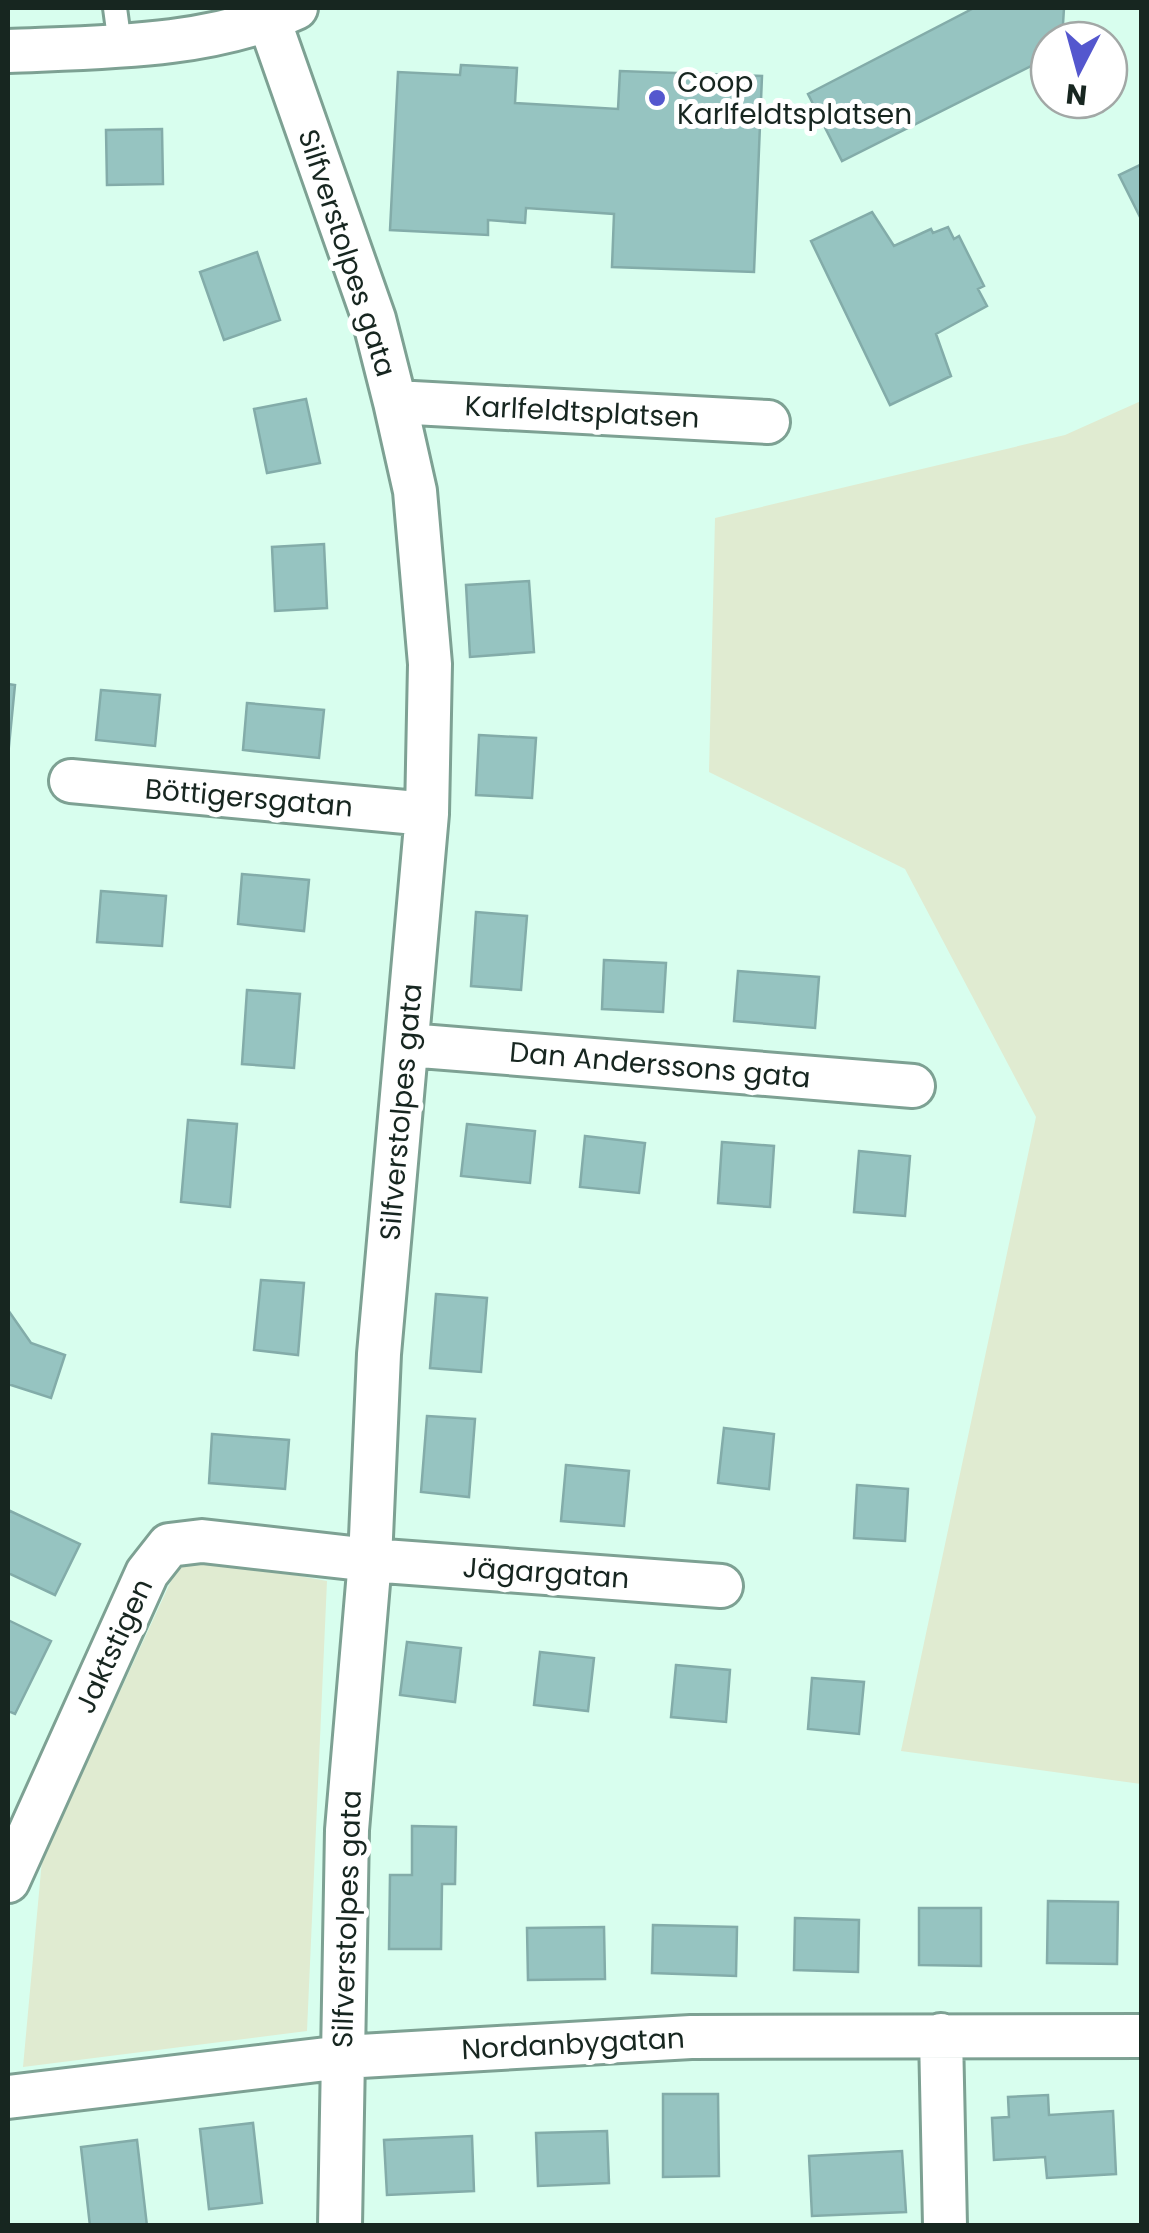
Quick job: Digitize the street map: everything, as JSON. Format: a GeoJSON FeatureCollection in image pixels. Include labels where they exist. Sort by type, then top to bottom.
{"type":"FeatureCollection","features":[{"type":"Feature","properties":{"kind":"street"},"geometry":{"type":"LineString","coordinates":[[8,51],[118,26],[283,14]]}},
{"type":"Feature","properties":{"kind":"street","name":"Silfverstolpes gata"},"geometry":{"type":"LineString","coordinates":[[283,14],[396,402],[415,491],[430,664],[427,814],[379,1354],[370,1560],[347,1830],[340,2226]]}},
{"type":"Feature","properties":{"kind":"street","name":"Karlfeldtsplatsen"},"geometry":{"type":"LineString","coordinates":[[396,402],[768,422]]}},
{"type":"Feature","properties":{"kind":"street","name":"Böttigersgatan"},"geometry":{"type":"LineString","coordinates":[[71,780],[427,814]]}},
{"type":"Feature","properties":{"kind":"street","name":"Dan Anderssons gata"},"geometry":{"type":"LineString","coordinates":[[408,1045],[913,1086]]}},
{"type":"Feature","properties":{"kind":"street","name":"Jaktstigen"},"geometry":{"type":"LineString","coordinates":[[8,1882],[147,1573],[169,1546],[202,1541],[370,1560]]}},
{"type":"Feature","properties":{"kind":"street","name":"Jägargatan"},"geometry":{"type":"LineString","coordinates":[[370,1560],[721,1586]]}},
{"type":"Feature","properties":{"kind":"street"},"geometry":{"type":"LineString","coordinates":[[941,2035],[944,2226]]}},
{"type":"Feature","properties":{"kind":"street","name":"Nordanbygatan"},"geometry":{"type":"LineString","coordinates":[[8,2098],[343,2058],[691,2037],[1142,2036]]}},
{"type":"Feature","properties":{"kind":"green space"},"geometry":{"type":"Polygon","coordinates":[[[1141,401],[1141,1784],[901,1751],[1036,1117],[905,869],[709,772],[715,518],[1065,435],[1141,401]]]}},
{"type":"Feature","properties":{"kind":"green space"},"geometry":{"type":"Polygon","coordinates":[[[183,1555],[327,1581],[307,2031],[23,2067],[42,1860],[183,1555]]]}},
{"type":"Feature","properties":{"kind":"building"},"geometry":{"type":"Polygon","coordinates":[[[974,8],[1064,8],[1063,20],[1029,20],[1029,67],[842,161],[808,94],[974,8]]]}},
{"type":"Feature","properties":{"kind":"building"},"geometry":{"type":"Polygon","coordinates":[[[461,65],[517,68],[515,103],[618,109],[620,71],[762,76],[754,272],[612,267],[614,214],[526,208],[525,223],[488,220],[488,235],[390,230],[398,72],[460,75],[461,65]]]}},
{"type":"Feature","properties":{"kind":"building"},"geometry":{"type":"Polygon","coordinates":[[[162,129],[163,184],[107,185],[106,130],[162,129]]]}},
{"type":"Feature","properties":{"kind":"building"},"geometry":{"type":"Polygon","coordinates":[[[1142,164],[1142,221],[1119,175],[1142,164]]]}},
{"type":"Feature","properties":{"kind":"building"},"geometry":{"type":"Polygon","coordinates":[[[872,212],[894,246],[931,229],[933,233],[948,227],[954,239],[959,236],[984,286],[978,289],[987,306],[936,334],[951,376],[890,405],[811,241],[872,212]]]}},
{"type":"Feature","properties":{"kind":"building"},"geometry":{"type":"Polygon","coordinates":[[[257,252],[280,320],[224,340],[200,272],[257,252]]]}},
{"type":"Feature","properties":{"kind":"building"},"geometry":{"type":"Polygon","coordinates":[[[306,399],[320,463],[267,473],[254,409],[306,399]]]}},
{"type":"Feature","properties":{"kind":"building"},"geometry":{"type":"Polygon","coordinates":[[[324,544],[327,608],[275,611],[272,547],[324,544]]]}},
{"type":"Feature","properties":{"kind":"building"},"geometry":{"type":"Polygon","coordinates":[[[529,581],[534,652],[470,657],[466,585],[529,581]]]}},
{"type":"Feature","properties":{"kind":"building"},"geometry":{"type":"Polygon","coordinates":[[[8,684],[15,685],[8,756],[8,684]]]}},
{"type":"Feature","properties":{"kind":"building"},"geometry":{"type":"Polygon","coordinates":[[[101,690],[160,695],[155,746],[96,740],[101,690]]]}},
{"type":"Feature","properties":{"kind":"building"},"geometry":{"type":"Polygon","coordinates":[[[247,703],[324,710],[319,758],[243,750],[247,703]]]}},
{"type":"Feature","properties":{"kind":"building"},"geometry":{"type":"Polygon","coordinates":[[[479,735],[536,738],[532,798],[476,795],[479,735]]]}},
{"type":"Feature","properties":{"kind":"building"},"geometry":{"type":"Polygon","coordinates":[[[242,874],[309,880],[304,931],[238,924],[242,874]]]}},
{"type":"Feature","properties":{"kind":"building"},"geometry":{"type":"Polygon","coordinates":[[[101,891],[166,896],[162,946],[97,942],[101,891]]]}},
{"type":"Feature","properties":{"kind":"building"},"geometry":{"type":"Polygon","coordinates":[[[476,912],[527,916],[521,990],[471,986],[476,912]]]}},
{"type":"Feature","properties":{"kind":"building"},"geometry":{"type":"Polygon","coordinates":[[[604,960],[666,963],[663,1012],[602,1009],[604,960]]]}},
{"type":"Feature","properties":{"kind":"building"},"geometry":{"type":"Polygon","coordinates":[[[738,971],[819,977],[815,1028],[734,1021],[738,971]]]}},
{"type":"Feature","properties":{"kind":"building"},"geometry":{"type":"Polygon","coordinates":[[[247,990],[300,994],[294,1068],[242,1064],[247,990]]]}},
{"type":"Feature","properties":{"kind":"building"},"geometry":{"type":"Polygon","coordinates":[[[188,1120],[237,1124],[230,1207],[181,1202],[188,1120]]]}},
{"type":"Feature","properties":{"kind":"building"},"geometry":{"type":"Polygon","coordinates":[[[467,1124],[535,1131],[530,1183],[461,1176],[467,1124]]]}},
{"type":"Feature","properties":{"kind":"building"},"geometry":{"type":"Polygon","coordinates":[[[585,1136],[645,1143],[639,1193],[580,1187],[585,1136]]]}},
{"type":"Feature","properties":{"kind":"building"},"geometry":{"type":"Polygon","coordinates":[[[722,1142],[774,1146],[770,1207],[718,1203],[722,1142]]]}},
{"type":"Feature","properties":{"kind":"building"},"geometry":{"type":"Polygon","coordinates":[[[859,1151],[910,1156],[905,1216],[854,1212],[859,1151]]]}},
{"type":"Feature","properties":{"kind":"building"},"geometry":{"type":"Polygon","coordinates":[[[261,1280],[304,1283],[298,1355],[254,1350],[261,1280]]]}},
{"type":"Feature","properties":{"kind":"building"},"geometry":{"type":"Polygon","coordinates":[[[436,1294],[487,1298],[481,1372],[430,1368],[436,1294]]]}},
{"type":"Feature","properties":{"kind":"building"},"geometry":{"type":"Polygon","coordinates":[[[8,1310],[31,1343],[65,1355],[51,1398],[8,1384],[8,1310]]]}},
{"type":"Feature","properties":{"kind":"building"},"geometry":{"type":"Polygon","coordinates":[[[427,1416],[475,1419],[469,1497],[421,1492],[427,1416]]]}},
{"type":"Feature","properties":{"kind":"building"},"geometry":{"type":"Polygon","coordinates":[[[724,1428],[774,1434],[769,1489],[718,1483],[724,1428]]]}},
{"type":"Feature","properties":{"kind":"building"},"geometry":{"type":"Polygon","coordinates":[[[212,1434],[289,1440],[285,1489],[209,1483],[212,1434]]]}},
{"type":"Feature","properties":{"kind":"building"},"geometry":{"type":"Polygon","coordinates":[[[566,1465],[629,1471],[624,1526],[561,1521],[566,1465]]]}},
{"type":"Feature","properties":{"kind":"building"},"geometry":{"type":"Polygon","coordinates":[[[857,1485],[908,1489],[905,1541],[854,1538],[857,1485]]]}},
{"type":"Feature","properties":{"kind":"building"},"geometry":{"type":"Polygon","coordinates":[[[8,1510],[80,1544],[55,1595],[8,1573],[8,1510]]]}},
{"type":"Feature","properties":{"kind":"building"},"geometry":{"type":"Polygon","coordinates":[[[8,1620],[51,1641],[15,1714],[8,1711],[8,1620]]]}},
{"type":"Feature","properties":{"kind":"building"},"geometry":{"type":"Polygon","coordinates":[[[407,1642],[461,1648],[455,1702],[400,1695],[407,1642]]]}},
{"type":"Feature","properties":{"kind":"building"},"geometry":{"type":"Polygon","coordinates":[[[540,1652],[594,1658],[588,1711],[534,1705],[540,1652]]]}},
{"type":"Feature","properties":{"kind":"building"},"geometry":{"type":"Polygon","coordinates":[[[676,1665],[730,1670],[726,1722],[671,1717],[676,1665]]]}},
{"type":"Feature","properties":{"kind":"building"},"geometry":{"type":"Polygon","coordinates":[[[812,1678],[864,1682],[859,1734],[808,1729],[812,1678]]]}},
{"type":"Feature","properties":{"kind":"building"},"geometry":{"type":"Polygon","coordinates":[[[412,1826],[456,1827],[455,1884],[442,1884],[441,1949],[389,1949],[390,1875],[412,1875],[412,1826]]]}},
{"type":"Feature","properties":{"kind":"building"},"geometry":{"type":"Polygon","coordinates":[[[1048,1901],[1118,1902],[1117,1964],[1047,1963],[1048,1901]]]}},
{"type":"Feature","properties":{"kind":"building"},"geometry":{"type":"Polygon","coordinates":[[[919,1908],[981,1908],[981,1966],[919,1965],[919,1908]]]}},
{"type":"Feature","properties":{"kind":"building"},"geometry":{"type":"Polygon","coordinates":[[[795,1918],[859,1920],[858,1972],[794,1970],[795,1918]]]}},
{"type":"Feature","properties":{"kind":"building"},"geometry":{"type":"Polygon","coordinates":[[[653,1925],[737,1927],[736,1976],[652,1973],[653,1925]]]}},
{"type":"Feature","properties":{"kind":"building"},"geometry":{"type":"Polygon","coordinates":[[[604,1927],[605,1979],[528,1980],[527,1928],[604,1927]]]}},
{"type":"Feature","properties":{"kind":"building"},"geometry":{"type":"Polygon","coordinates":[[[663,2094],[718,2094],[719,2176],[663,2177],[663,2094]]]}},
{"type":"Feature","properties":{"kind":"building"},"geometry":{"type":"Polygon","coordinates":[[[1048,2095],[1049,2115],[1113,2111],[1116,2174],[1047,2178],[1045,2157],[994,2160],[992,2118],[1009,2117],[1008,2097],[1048,2095]]]}},
{"type":"Feature","properties":{"kind":"building"},"geometry":{"type":"Polygon","coordinates":[[[253,2123],[262,2203],[209,2209],[200,2129],[253,2123]]]}},
{"type":"Feature","properties":{"kind":"building"},"geometry":{"type":"Polygon","coordinates":[[[607,2131],[609,2183],[538,2186],[536,2133],[607,2131]]]}},
{"type":"Feature","properties":{"kind":"building"},"geometry":{"type":"Polygon","coordinates":[[[472,2136],[474,2191],[387,2195],[384,2140],[472,2136]]]}},
{"type":"Feature","properties":{"kind":"building"},"geometry":{"type":"Polygon","coordinates":[[[137,2140],[147,2226],[90,2226],[81,2147],[137,2140]]]}},
{"type":"Feature","properties":{"kind":"building"},"geometry":{"type":"Polygon","coordinates":[[[902,2151],[906,2212],[812,2216],[809,2156],[902,2151]]]}},
{"type":"Feature","properties":{"kind":"place","name":"Coop Karlfeldtsplatsen"},"geometry":{"type":"Point","coordinates":[657,98]}}]}
